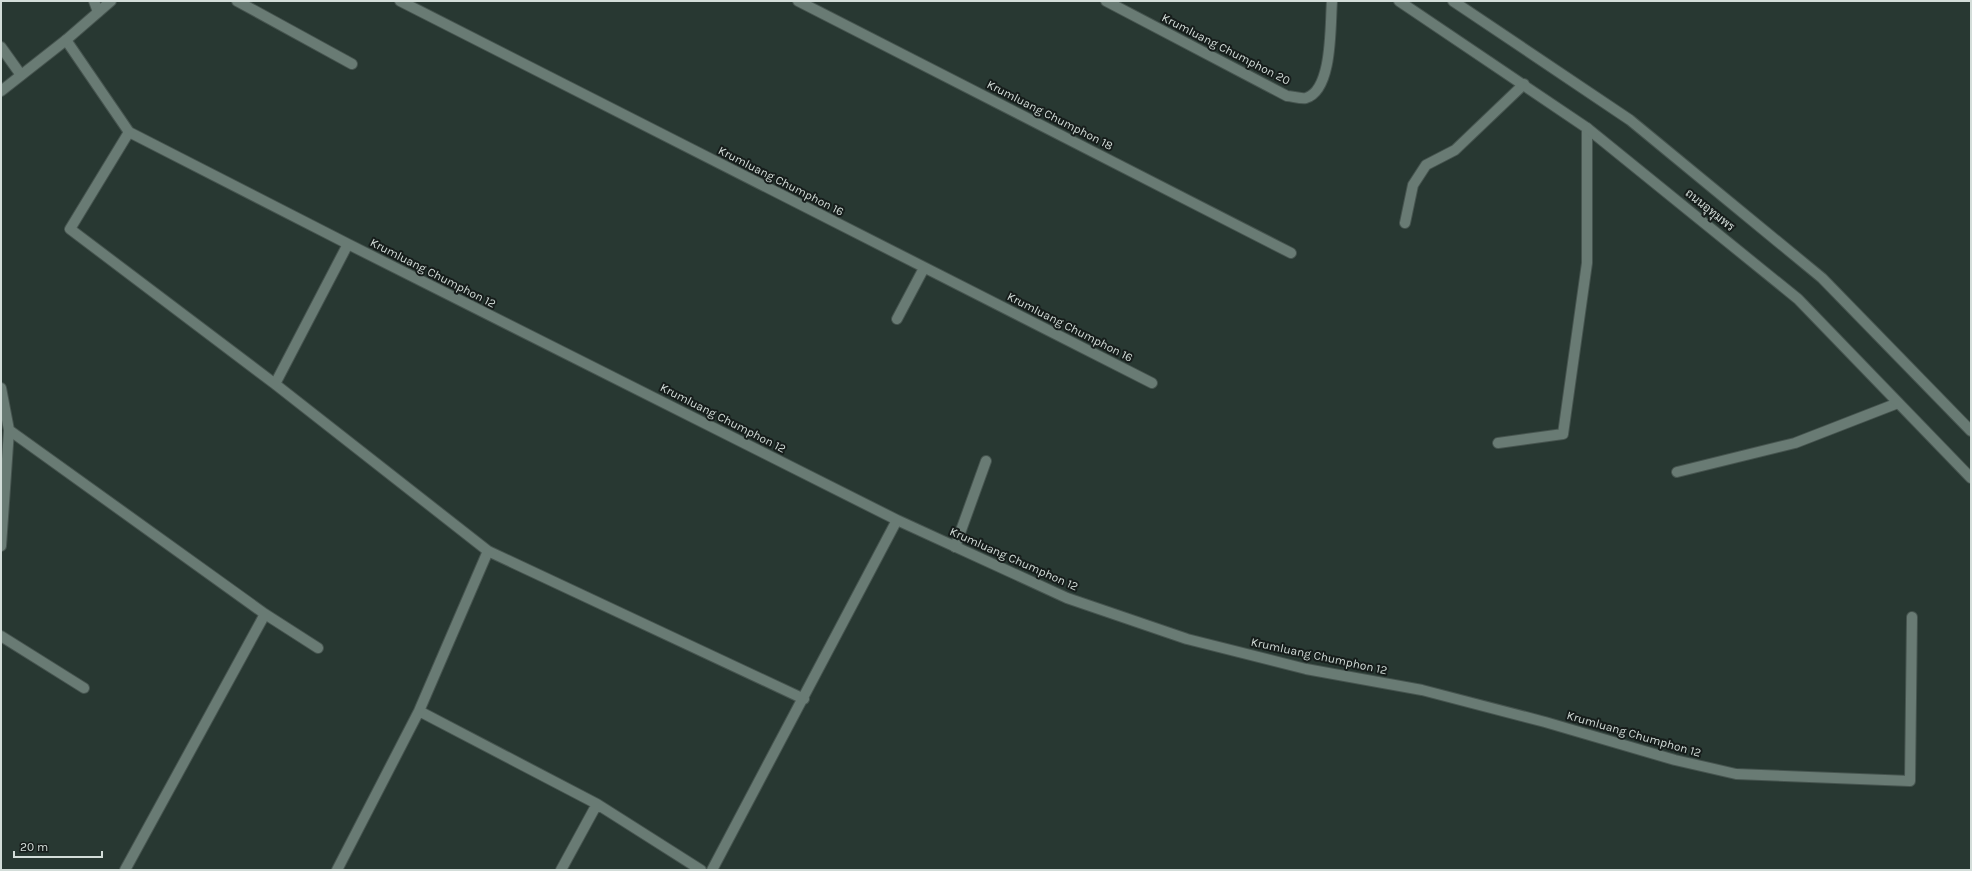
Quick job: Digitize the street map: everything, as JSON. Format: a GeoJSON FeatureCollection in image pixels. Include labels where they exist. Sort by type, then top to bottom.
{"type":"FeatureCollection","features":[{"type":"Feature","properties":{"kind":"street"},"geometry":{"type":"LineString","coordinates":[[94,1],[98,12]]}},
{"type":"Feature","properties":{"kind":"street"},"geometry":{"type":"LineString","coordinates":[[1,91],[66,40],[111,1]]}},
{"type":"Feature","properties":{"kind":"street"},"geometry":{"type":"LineString","coordinates":[[237,1],[352,64]]}},
{"type":"Feature","properties":{"kind":"street","name":"Krumluang Chumphon 16"},"geometry":{"type":"LineString","coordinates":[[400,1],[1152,383]]}},
{"type":"Feature","properties":{"kind":"street","name":"Krumluang Chumphon 18"},"geometry":{"type":"LineString","coordinates":[[798,1],[1291,253]]}},
{"type":"Feature","properties":{"kind":"street","name":"Krumluang Chumphon 20"},"geometry":{"type":"LineString","coordinates":[[1106,1],[1287,96],[1304,98],[1316,93],[1326,73],[1332,1]]}},
{"type":"Feature","properties":{"kind":"street","name":"ถนนอุทุมพร"},"geometry":{"type":"LineString","coordinates":[[1399,1],[1587,128],[1798,299],[1971,478]]}},
{"type":"Feature","properties":{"kind":"street","name":"ถนนอุทุมพร"},"geometry":{"type":"LineString","coordinates":[[1459,3],[1630,120],[1816,273],[1971,431]]}},
{"type":"Feature","properties":{"kind":"street","name":"Krumluang Chumphon 12"},"geometry":{"type":"LineString","coordinates":[[66,40],[129,132],[348,244],[897,520],[1066,598],[1187,639],[1306,669],[1422,690],[1545,722],[1675,760],[1736,774],[1910,780],[1912,617]]}},
{"type":"Feature","properties":{"kind":"street"},"geometry":{"type":"LineString","coordinates":[[1,47],[21,75]]}},
{"type":"Feature","properties":{"kind":"street"},"geometry":{"type":"LineString","coordinates":[[1405,223],[1413,185],[1426,165],[1455,150],[1524,84]]}},
{"type":"Feature","properties":{"kind":"street"},"geometry":{"type":"LineString","coordinates":[[1498,443],[1563,434],[1587,262],[1587,128]]}},
{"type":"Feature","properties":{"kind":"street"},"geometry":{"type":"LineString","coordinates":[[129,132],[70,229],[274,384],[488,551],[804,699]]}},
{"type":"Feature","properties":{"kind":"street"},"geometry":{"type":"LineString","coordinates":[[274,384],[348,244]]}},
{"type":"Feature","properties":{"kind":"street"},"geometry":{"type":"LineString","coordinates":[[897,319],[924,268]]}},
{"type":"Feature","properties":{"kind":"street"},"geometry":{"type":"LineString","coordinates":[[1,388],[9,430],[1,546]]}},
{"type":"Feature","properties":{"kind":"street"},"geometry":{"type":"LineString","coordinates":[[1677,472],[1795,443],[1898,403]]}},
{"type":"Feature","properties":{"kind":"street"},"geometry":{"type":"LineString","coordinates":[[9,430],[265,614],[318,648]]}},
{"type":"Feature","properties":{"kind":"street"},"geometry":{"type":"LineString","coordinates":[[955,547],[986,461]]}},
{"type":"Feature","properties":{"kind":"street"},"geometry":{"type":"LineString","coordinates":[[712,870],[804,699],[897,520]]}},
{"type":"Feature","properties":{"kind":"street"},"geometry":{"type":"LineString","coordinates":[[337,870],[419,711],[488,551]]}},
{"type":"Feature","properties":{"kind":"street"},"geometry":{"type":"LineString","coordinates":[[125,870],[265,614]]}},
{"type":"Feature","properties":{"kind":"street"},"geometry":{"type":"LineString","coordinates":[[1,636],[84,688]]}},
{"type":"Feature","properties":{"kind":"street"},"geometry":{"type":"LineString","coordinates":[[419,711],[597,804],[701,870]]}},
{"type":"Feature","properties":{"kind":"street"},"geometry":{"type":"LineString","coordinates":[[561,870],[597,804]]}}]}
